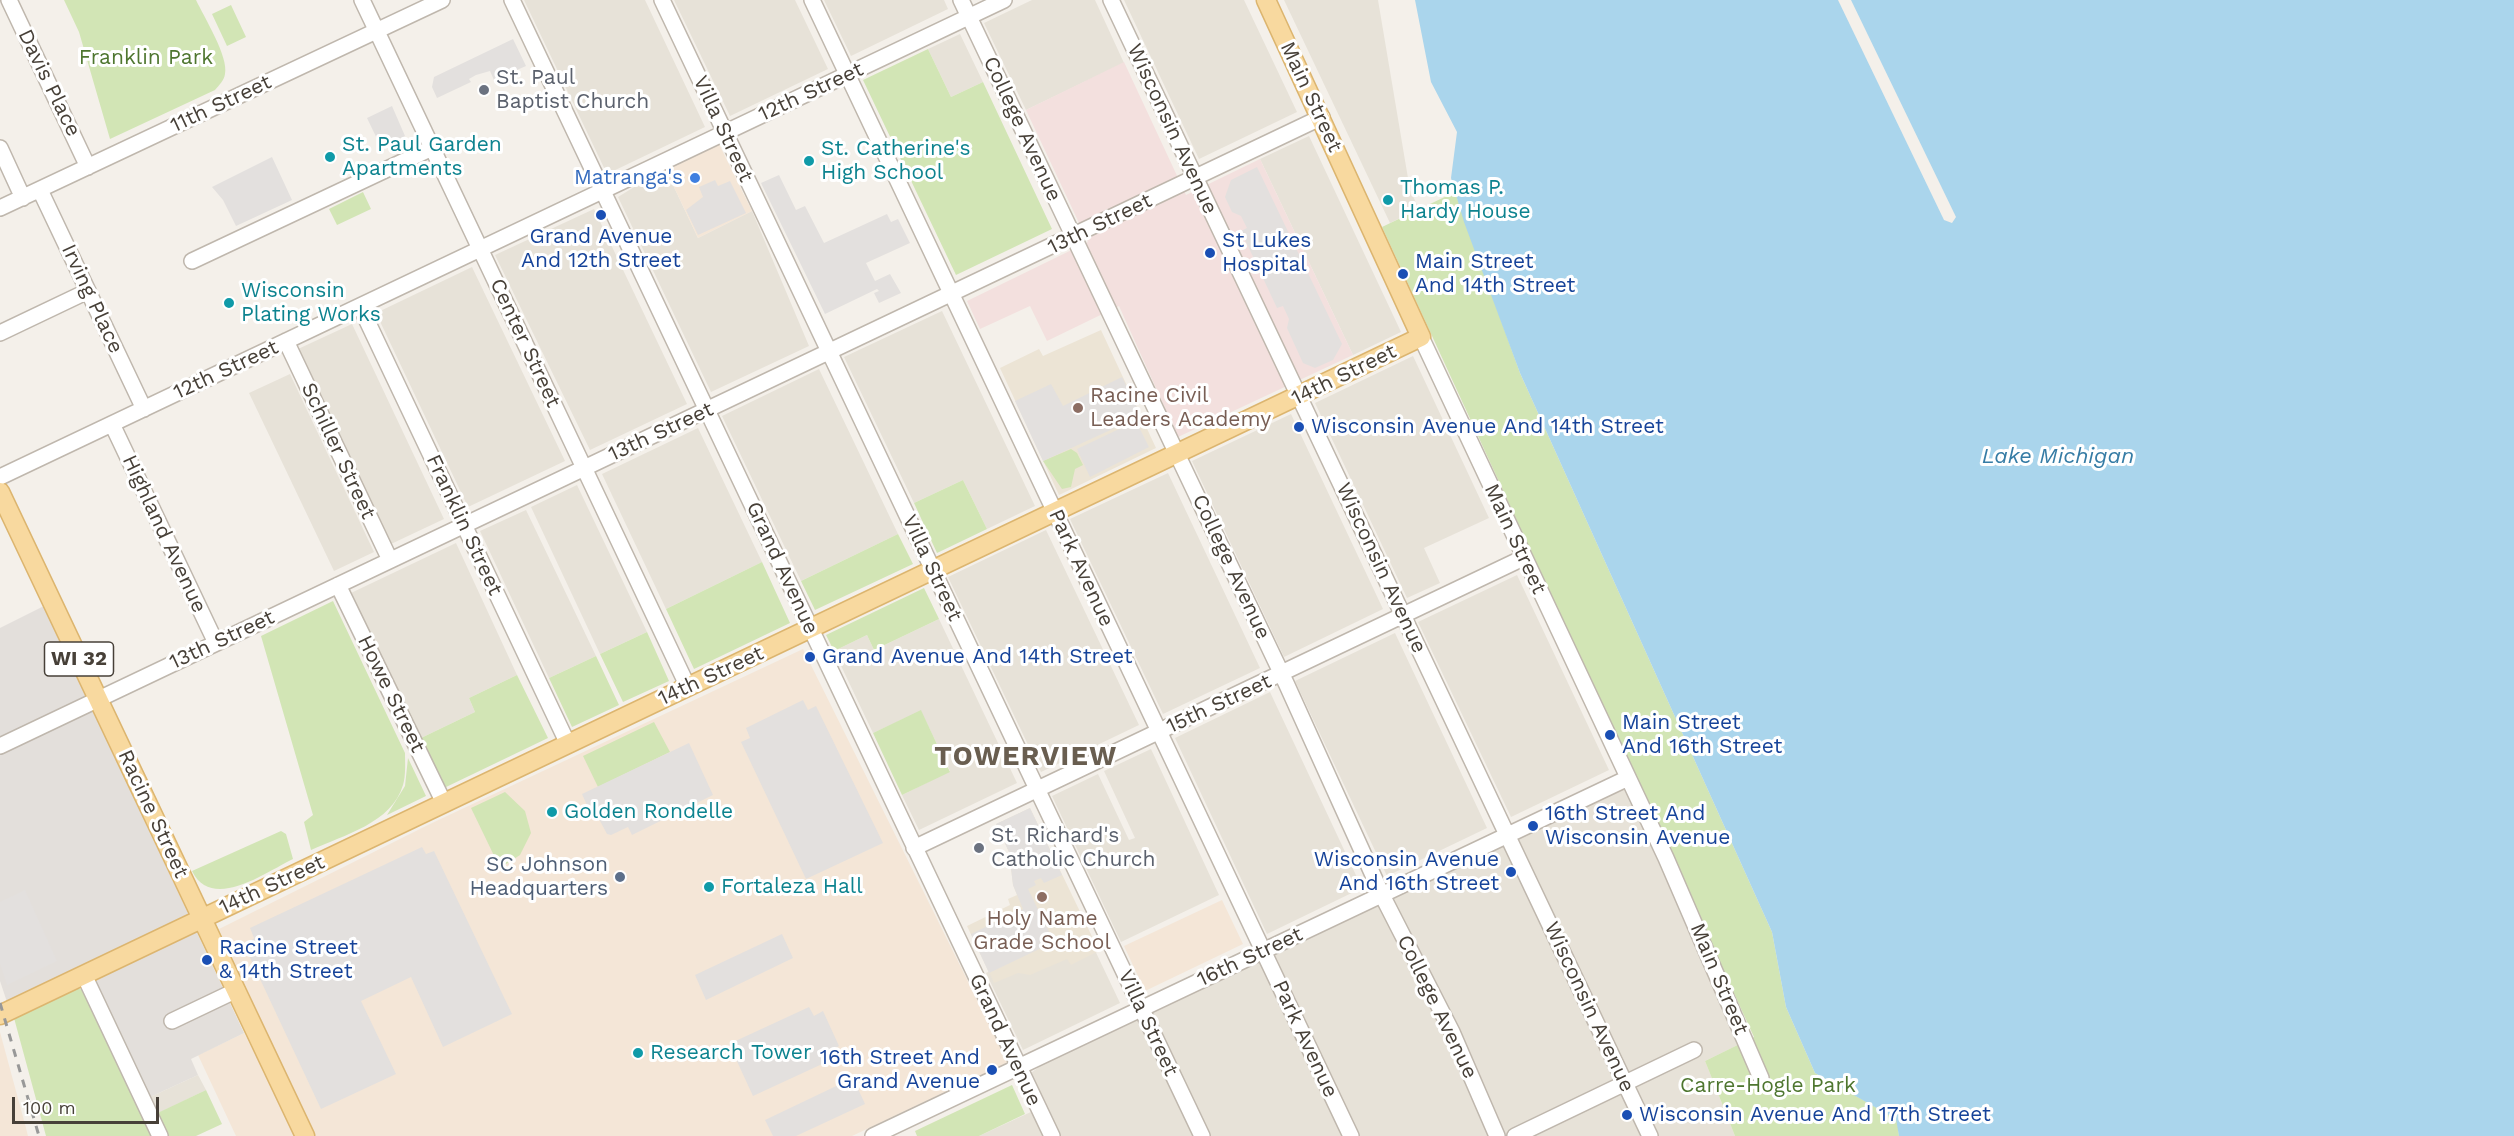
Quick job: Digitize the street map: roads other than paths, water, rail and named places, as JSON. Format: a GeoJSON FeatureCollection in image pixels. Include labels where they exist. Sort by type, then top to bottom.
{"type":"FeatureCollection","features":[{"type":"Feature","properties":{"kind":"main road","name":"Main Street"},"geometry":{"type":"LineString","coordinates":[[1266,0],[1322,117],[1421,337]]}},
{"type":"Feature","properties":{"kind":"main road","name":"14th Street"},"geometry":{"type":"LineString","coordinates":[[0,1015],[1300,397],[1421,337]]}},
{"type":"Feature","properties":{"kind":"main road","name":"Racine Street"},"geometry":{"type":"LineString","coordinates":[[0,492],[305,1136]]}},
{"type":"Feature","properties":{"kind":"street","name":"Davis Place"},"geometry":{"type":"LineString","coordinates":[[9,0],[88,167]]}},
{"type":"Feature","properties":{"kind":"street","name":"Center Street"},"geometry":{"type":"LineString","coordinates":[[362,0],[688,687]]}},
{"type":"Feature","properties":{"kind":"street","name":"11th Street"},"geometry":{"type":"LineString","coordinates":[[0,208],[442,0]]}},
{"type":"Feature","properties":{"kind":"street","name":"Grand Avenue"},"geometry":{"type":"LineString","coordinates":[[512,0],[1052,1136]]}},
{"type":"Feature","properties":{"kind":"street","name":"Villa Street"},"geometry":{"type":"LineString","coordinates":[[662,0],[1202,1136]]}},
{"type":"Feature","properties":{"kind":"street","name":"Park Avenue"},"geometry":{"type":"LineString","coordinates":[[812,0],[1351,1136]]}},
{"type":"Feature","properties":{"kind":"street","name":"College Avenue"},"geometry":{"type":"LineString","coordinates":[[961,0],[1282,674],[1382,895],[1452,1032],[1497,1136]]}},
{"type":"Feature","properties":{"kind":"street","name":"12th Street"},"geometry":{"type":"LineString","coordinates":[[0,477],[1004,0]]}},
{"type":"Feature","properties":{"kind":"street","name":"Wisconsin Avenue"},"geometry":{"type":"LineString","coordinates":[[1111,0],[1650,1136]]}},
{"type":"Feature","properties":{"kind":"street","name":"13th Street"},"geometry":{"type":"LineString","coordinates":[[0,746],[1062,243],[1072,235],[1322,117]]}},
{"type":"Feature","properties":{"kind":"street"},"geometry":{"type":"LineString","coordinates":[[0,148],[23,198]]}},
{"type":"Feature","properties":{"kind":"street"},"geometry":{"type":"LineString","coordinates":[[192,261],[432,148]]}},
{"type":"Feature","properties":{"kind":"street","name":"Irving Place"},"geometry":{"type":"LineString","coordinates":[[40,190],[144,409]]}},
{"type":"Feature","properties":{"kind":"street"},"geometry":{"type":"LineString","coordinates":[[0,333],[88,291]]}},
{"type":"Feature","properties":{"kind":"street","name":"Franklin Street"},"geometry":{"type":"LineString","coordinates":[[360,306],[568,744]]}},
{"type":"Feature","properties":{"kind":"street","name":"Main Street"},"geometry":{"type":"LineString","coordinates":[[1421,337],[1690,912],[1761,1078]]}},
{"type":"Feature","properties":{"kind":"street","name":"Schiller Street"},"geometry":{"type":"LineString","coordinates":[[286,341],[390,560]]}},
{"type":"Feature","properties":{"kind":"street","name":"Highland Avenue"},"geometry":{"type":"LineString","coordinates":[[112,424],[216,643]]}},
{"type":"Feature","properties":{"kind":"street","name":"15th Street"},"geometry":{"type":"LineString","coordinates":[[914,848],[1523,558]]}},
{"type":"Feature","properties":{"kind":"street","name":"Howe Street"},"geometry":{"type":"LineString","coordinates":[[338,585],[444,803]]}},
{"type":"Feature","properties":{"kind":"street","name":"16th Street"},"geometry":{"type":"LineString","coordinates":[[873,1136],[898,1131],[1018,1067],[1140,1008],[1628,778]]}},
{"type":"Feature","properties":{"kind":"street"},"geometry":{"type":"LineString","coordinates":[[84,975],[160,1136]]}},
{"type":"Feature","properties":{"kind":"street"},"geometry":{"type":"LineString","coordinates":[[172,1021],[237,990]]}},
{"type":"Feature","properties":{"kind":"street"},"geometry":{"type":"LineString","coordinates":[[1515,1136],[1694,1050]]}},
{"type":"Feature","properties":{"kind":"water","name":"Lake Michigan"},"geometry":{"type":"Polygon","coordinates":[[[1415,0],[2514,0],[2514,1136],[1899,1136],[1896,1119],[1815,1073],[1786,1007],[1772,932],[1520,373],[1464,222],[1451,178],[1457,132],[1431,82],[1415,0]]]}},
{"type":"Feature","properties":{"kind":"railway"},"geometry":{"type":"LineString","coordinates":[[0,1003],[39,1136]]}},
{"type":"Feature","properties":{"kind":"place","name":"St. Paul Baptist Church"},"geometry":{"type":"Point","coordinates":[484,90]}},
{"type":"Feature","properties":{"kind":"place","name":"St. Paul Garden Apartments"},"geometry":{"type":"Point","coordinates":[330,157]}},
{"type":"Feature","properties":{"kind":"place","name":"St. Catherine's High School"},"geometry":{"type":"Point","coordinates":[809,161]}},
{"type":"Feature","properties":{"kind":"place","name":"Matranga's"},"geometry":{"type":"Point","coordinates":[695,178]}},
{"type":"Feature","properties":{"kind":"place","name":"Thomas P. Hardy House"},"geometry":{"type":"Point","coordinates":[1388,200]}},
{"type":"Feature","properties":{"kind":"place","name":"Grand Avenue And 12th Street"},"geometry":{"type":"Point","coordinates":[601,215]}},
{"type":"Feature","properties":{"kind":"place","name":"St Lukes Hospital"},"geometry":{"type":"Point","coordinates":[1210,253]}},
{"type":"Feature","properties":{"kind":"place","name":"Main Street And 14th Street"},"geometry":{"type":"Point","coordinates":[1403,274]}},
{"type":"Feature","properties":{"kind":"place","name":"Wisconsin Plating Works"},"geometry":{"type":"Point","coordinates":[229,303]}},
{"type":"Feature","properties":{"kind":"place","name":"Racine Civil Leaders Academy"},"geometry":{"type":"Point","coordinates":[1078,408]}},
{"type":"Feature","properties":{"kind":"place","name":"Wisconsin Avenue And 14th Street"},"geometry":{"type":"Point","coordinates":[1299,427]}},
{"type":"Feature","properties":{"kind":"place","name":"Grand Avenue And 14th Street"},"geometry":{"type":"Point","coordinates":[810,657]}},
{"type":"Feature","properties":{"kind":"place","name":"Main Street And 16th Street"},"geometry":{"type":"Point","coordinates":[1610,735]}},
{"type":"Feature","properties":{"kind":"place","name":"Golden Rondelle"},"geometry":{"type":"Point","coordinates":[552,812]}},
{"type":"Feature","properties":{"kind":"place","name":"16th Street And Wisconsin Avenue"},"geometry":{"type":"Point","coordinates":[1533,826]}},
{"type":"Feature","properties":{"kind":"place","name":"St. Richard's Catholic Church"},"geometry":{"type":"Point","coordinates":[979,848]}},
{"type":"Feature","properties":{"kind":"place","name":"Wisconsin Avenue And 16th Street"},"geometry":{"type":"Point","coordinates":[1511,872]}},
{"type":"Feature","properties":{"kind":"place","name":"SC Johnson Headquarters"},"geometry":{"type":"Point","coordinates":[620,877]}},
{"type":"Feature","properties":{"kind":"place","name":"Fortaleza Hall"},"geometry":{"type":"Point","coordinates":[709,887]}},
{"type":"Feature","properties":{"kind":"place","name":"Holy Name Grade School"},"geometry":{"type":"Point","coordinates":[1042,897]}},
{"type":"Feature","properties":{"kind":"place","name":"Racine Street & 14th Street"},"geometry":{"type":"Point","coordinates":[207,960]}},
{"type":"Feature","properties":{"kind":"place","name":"Research Tower"},"geometry":{"type":"Point","coordinates":[638,1053]}},
{"type":"Feature","properties":{"kind":"place","name":"16th Street And Grand Avenue"},"geometry":{"type":"Point","coordinates":[992,1070]}},
{"type":"Feature","properties":{"kind":"place","name":"Wisconsin Avenue And 17th Street"},"geometry":{"type":"Point","coordinates":[1627,1115]}},
{"type":"Feature","properties":{"kind":"district","name":"TOWERVIEW"},"geometry":{"type":"Point","coordinates":[1026,757]}},
{"type":"Feature","properties":{"kind":"park label","name":"Franklin Park"},"geometry":{"type":"Point","coordinates":[146,58]}},
{"type":"Feature","properties":{"kind":"park label","name":"Carre-Hogle Park"},"geometry":{"type":"Point","coordinates":[1768,1086]}}]}
